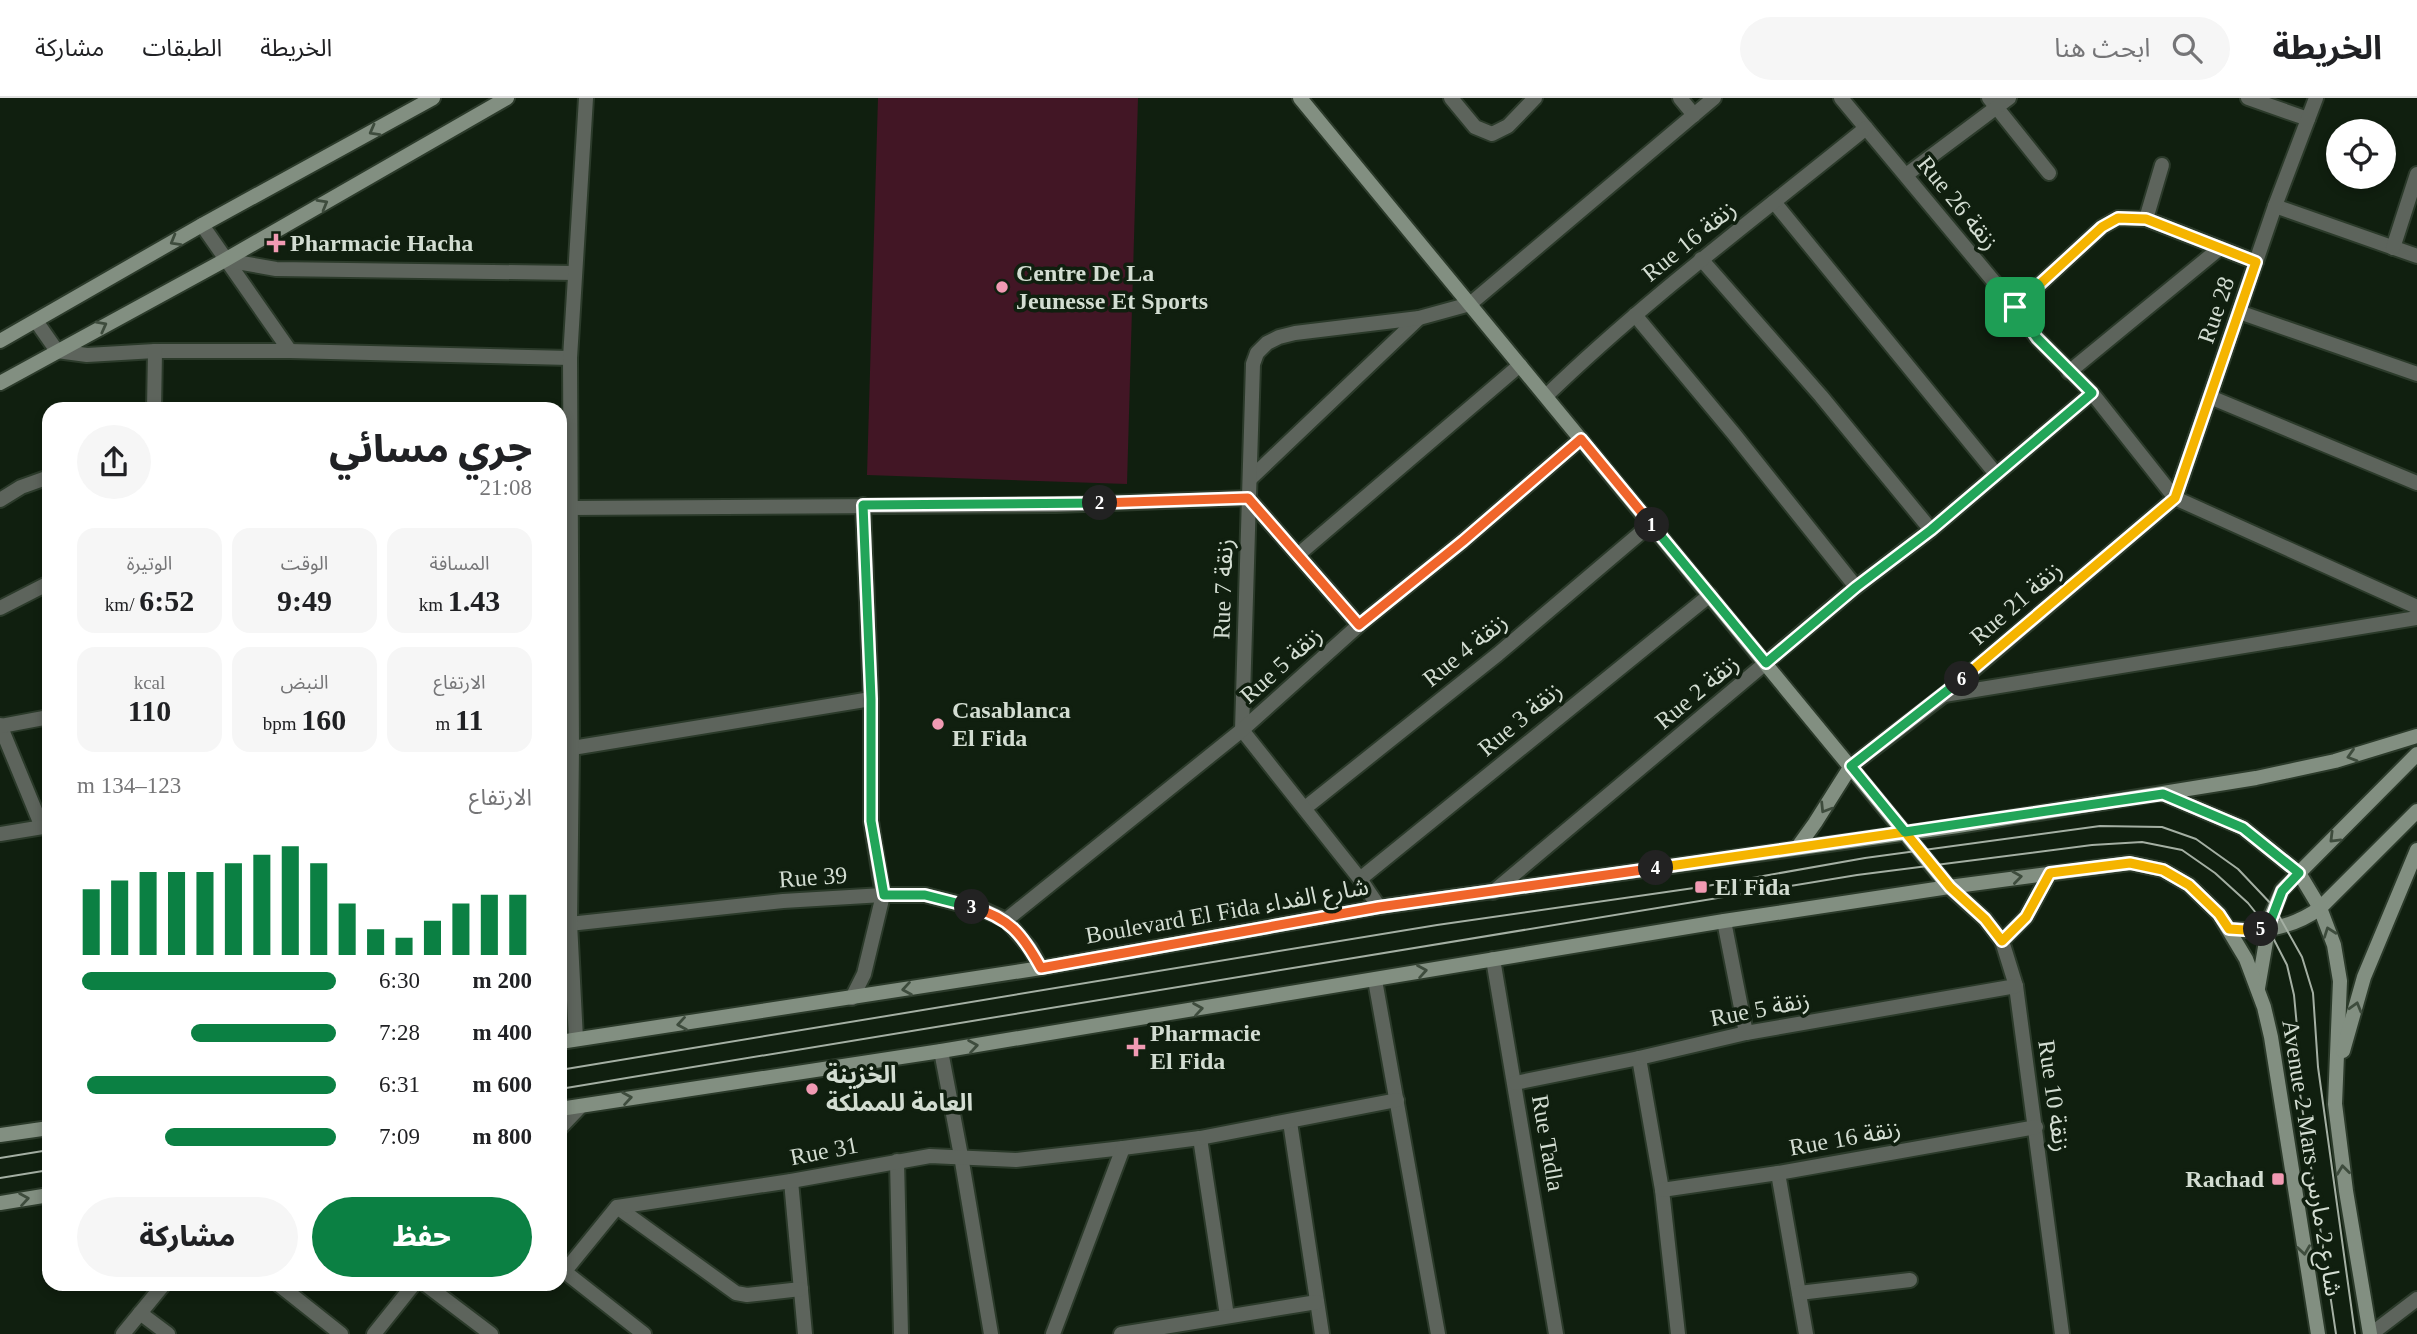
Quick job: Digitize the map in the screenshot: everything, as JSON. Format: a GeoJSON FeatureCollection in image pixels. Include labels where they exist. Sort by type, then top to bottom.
{"type":"FeatureCollection","features":[{"type":"Feature","properties":{"kind":"main road"},"geometry":{"type":"LineString","coordinates":[[0,341],[202,225],[433,98]]}},
{"type":"Feature","properties":{"kind":"main road"},"geometry":{"type":"LineString","coordinates":[[0,383],[225,260],[507,98]]}},
{"type":"Feature","properties":{"kind":"main road"},"geometry":{"type":"LineString","coordinates":[[1300,98],[1950,887]]}},
{"type":"Feature","properties":{"kind":"main road","name":"Boulevard El Fida شارع الفداء"},"geometry":{"type":"LineString","coordinates":[[567,1041],[1041,968],[1379,907],[2163,794],[2335,761],[2417,736]]}},
{"type":"Feature","properties":{"kind":"main road"},"geometry":{"type":"LineString","coordinates":[[2258,990],[2268,928],[2282,891],[2417,754]]}},
{"type":"Feature","properties":{"kind":"main road"},"geometry":{"type":"LineString","coordinates":[[1797,848],[1851,766]]}},
{"type":"Feature","properties":{"kind":"main road"},"geometry":{"type":"LineString","coordinates":[[2163,794],[2243,828],[2299,873],[2320,908],[2334,945],[2340,981],[2337,1072]]}},
{"type":"Feature","properties":{"kind":"main road"},"geometry":{"type":"LineString","coordinates":[[2229,929],[2286,926],[2305,919],[2320,908],[2417,811]]}},
{"type":"Feature","properties":{"kind":"main road"},"geometry":{"type":"LineString","coordinates":[[2337,1072],[2364,977],[2417,850]]}},
{"type":"Feature","properties":{"kind":"main road"},"geometry":{"type":"LineString","coordinates":[[567,1108],[941,1051],[1724,921],[2130,863],[2163,870],[2189,885],[2219,914],[2246,959],[2258,990]]}},
{"type":"Feature","properties":{"kind":"main road"},"geometry":{"type":"LineString","coordinates":[[2002,941],[2026,917],[2050,873]]}},
{"type":"Feature","properties":{"kind":"main road","name":"Avenue 2 Mars شارع 2 مارس"},"geometry":{"type":"LineString","coordinates":[[2258,990],[2270,1037],[2318,1334]]}},
{"type":"Feature","properties":{"kind":"main road","name":"Avenue 2 Mars شارع 2 مارس"},"geometry":{"type":"LineString","coordinates":[[2337,1072],[2335,1104],[2346,1191],[2371,1334]]}},
{"type":"Feature","properties":{"kind":"main road"},"geometry":{"type":"LineString","coordinates":[[0,1135],[42,1129]]}},
{"type":"Feature","properties":{"kind":"main road"},"geometry":{"type":"LineString","coordinates":[[0,1203],[42,1196]]}},
{"type":"Feature","properties":{"kind":"street"},"geometry":{"type":"LineString","coordinates":[[567,447],[586,98]]}},
{"type":"Feature","properties":{"kind":"street"},"geometry":{"type":"LineString","coordinates":[[1451,98],[1475,127],[1492,134],[1508,126],[1535,98]]}},
{"type":"Feature","properties":{"kind":"street"},"geometry":{"type":"LineString","coordinates":[[1680,98],[1694,115]]}},
{"type":"Feature","properties":{"kind":"street"},"geometry":{"type":"LineString","coordinates":[[1250,479],[1419,318],[1470,304],[1714,98]]}},
{"type":"Feature","properties":{"kind":"street","name":"Rue 26 زنقة"},"geometry":{"type":"LineString","coordinates":[[1841,98],[2015,307],[2037,338],[2092,393],[2175,498]]}},
{"type":"Feature","properties":{"kind":"street"},"geometry":{"type":"LineString","coordinates":[[2248,98],[2308,119]]}},
{"type":"Feature","properties":{"kind":"street","name":"Rue 28"},"geometry":{"type":"LineString","coordinates":[[2175,498],[2275,206],[2316,98]]}},
{"type":"Feature","properties":{"kind":"street"},"geometry":{"type":"LineString","coordinates":[[1906,175],[1998,101],[2049,173]]}},
{"type":"Feature","properties":{"kind":"street","name":"Rue 16 زنقة"},"geometry":{"type":"LineString","coordinates":[[1546,396],[1593,350],[1701,259],[1866,128]]}},
{"type":"Feature","properties":{"kind":"street"},"geometry":{"type":"LineString","coordinates":[[2146,219],[2162,165]]}},
{"type":"Feature","properties":{"kind":"street"},"geometry":{"type":"LineString","coordinates":[[2393,248],[2417,174]]}},
{"type":"Feature","properties":{"kind":"street"},"geometry":{"type":"LineString","coordinates":[[1774,202],[1996,474]]}},
{"type":"Feature","properties":{"kind":"street"},"geometry":{"type":"LineString","coordinates":[[2275,206],[2417,257]]}},
{"type":"Feature","properties":{"kind":"street"},"geometry":{"type":"LineString","coordinates":[[2015,307],[2102,227],[2118,218],[2146,219],[2256,262]]}},
{"type":"Feature","properties":{"kind":"street"},"geometry":{"type":"LineString","coordinates":[[202,225],[290,351]]}},
{"type":"Feature","properties":{"kind":"street"},"geometry":{"type":"LineString","coordinates":[[2069,372],[2220,248]]}},
{"type":"Feature","properties":{"kind":"street"},"geometry":{"type":"LineString","coordinates":[[1701,259],[1821,396],[1931,530]]}},
{"type":"Feature","properties":{"kind":"street"},"geometry":{"type":"LineString","coordinates":[[225,260],[276,269],[575,273]]}},
{"type":"Feature","properties":{"kind":"street"},"geometry":{"type":"LineString","coordinates":[[2239,312],[2417,374]]}},
{"type":"Feature","properties":{"kind":"street"},"geometry":{"type":"LineString","coordinates":[[1635,315],[1734,433],[1856,587]]}},
{"type":"Feature","properties":{"kind":"street","name":"Rue 7 زنقة"},"geometry":{"type":"LineString","coordinates":[[1242,730],[1253,364],[1257,353],[1267,343],[1295,333],[1419,318]]}},
{"type":"Feature","properties":{"kind":"street"},"geometry":{"type":"LineString","coordinates":[[36,321],[57,351],[87,355],[155,351],[290,351],[570,358]]}},
{"type":"Feature","properties":{"kind":"street"},"geometry":{"type":"LineString","coordinates":[[154,402],[155,351]]}},
{"type":"Feature","properties":{"kind":"street"},"geometry":{"type":"LineString","coordinates":[[1299,554],[1520,365]]}},
{"type":"Feature","properties":{"kind":"street","name":"Rue 2 زنقة"},"geometry":{"type":"LineString","coordinates":[[1493,892],[1856,587],[1931,530],[2092,393]]}},
{"type":"Feature","properties":{"kind":"street"},"geometry":{"type":"LineString","coordinates":[[2210,397],[2417,483]]}},
{"type":"Feature","properties":{"kind":"street","name":"Rue 5 زنقة"},"geometry":{"type":"LineString","coordinates":[[1006,920],[1242,730],[1359,625],[1463,541],[1581,439]]}},
{"type":"Feature","properties":{"kind":"street"},"geometry":{"type":"LineString","coordinates":[[0,499],[42,480]]}},
{"type":"Feature","properties":{"kind":"street"},"geometry":{"type":"LineString","coordinates":[[567,483],[571,508],[567,701]]}},
{"type":"Feature","properties":{"kind":"street"},"geometry":{"type":"LineString","coordinates":[[571,508],[1056,505],[1248,498],[1359,625]]}},
{"type":"Feature","properties":{"kind":"street"},"geometry":{"type":"LineString","coordinates":[[2175,498],[2417,607]]}},
{"type":"Feature","properties":{"kind":"street","name":"Rue 21 زنقة"},"geometry":{"type":"LineString","coordinates":[[1851,766],[1944,695],[2175,498]]}},
{"type":"Feature","properties":{"kind":"street"},"geometry":{"type":"LineString","coordinates":[[852,998],[864,974],[884,895],[871,821],[871,699],[863,505]]}},
{"type":"Feature","properties":{"kind":"street","name":"Rue 4 زنقة"},"geometry":{"type":"LineString","coordinates":[[1305,808],[1497,654],[1651,524]]}},
{"type":"Feature","properties":{"kind":"street"},"geometry":{"type":"LineString","coordinates":[[0,608],[42,587]]}},
{"type":"Feature","properties":{"kind":"street","name":"Rue 3 زنقة"},"geometry":{"type":"LineString","coordinates":[[1360,879],[1710,595]]}},
{"type":"Feature","properties":{"kind":"street"},"geometry":{"type":"LineString","coordinates":[[1944,695],[2417,618]]}},
{"type":"Feature","properties":{"kind":"street"},"geometry":{"type":"LineString","coordinates":[[567,749],[871,699]]}},
{"type":"Feature","properties":{"kind":"street"},"geometry":{"type":"LineString","coordinates":[[42,718],[0,725],[42,819]]}},
{"type":"Feature","properties":{"kind":"street"},"geometry":{"type":"LineString","coordinates":[[1242,730],[1360,879],[1379,907]]}},
{"type":"Feature","properties":{"kind":"street"},"geometry":{"type":"LineString","coordinates":[[0,834],[42,827]]}},
{"type":"Feature","properties":{"kind":"street","name":"Rue 10 زنقة"},"geometry":{"type":"LineString","coordinates":[[1950,887],[1985,919],[2002,941],[2015,986],[2062,1334]]}},
{"type":"Feature","properties":{"kind":"street","name":"Rue 39"},"geometry":{"type":"LineString","coordinates":[[567,924],[783,901],[925,895],[955,901],[1006,920],[1030,948],[1041,968]]}},
{"type":"Feature","properties":{"kind":"street"},"geometry":{"type":"LineString","coordinates":[[1724,921],[1746,1033]]}},
{"type":"Feature","properties":{"kind":"street"},"geometry":{"type":"LineString","coordinates":[[567,945],[576,1040]]}},
{"type":"Feature","properties":{"kind":"street","name":"Rue Tadla"},"geometry":{"type":"LineString","coordinates":[[1493,959],[1556,1334]]}},
{"type":"Feature","properties":{"kind":"street"},"geometry":{"type":"LineString","coordinates":[[1375,980],[1438,1334]]}},
{"type":"Feature","properties":{"kind":"street","name":"Rue 5 زنقة"},"geometry":{"type":"LineString","coordinates":[[1515,1083],[1746,1033],[2015,986]]}},
{"type":"Feature","properties":{"kind":"street"},"geometry":{"type":"LineString","coordinates":[[941,1051],[990,1334]]}},
{"type":"Feature","properties":{"kind":"street"},"geometry":{"type":"LineString","coordinates":[[1639,1058],[1662,1190],[1678,1334]]}},
{"type":"Feature","properties":{"kind":"street","name":"Rue 31"},"geometry":{"type":"LineString","coordinates":[[617,1207],[791,1181],[930,1156],[1016,1160],[1200,1138],[1397,1100]]}},
{"type":"Feature","properties":{"kind":"street"},"geometry":{"type":"LineString","coordinates":[[567,1121],[581,1106]]}},
{"type":"Feature","properties":{"kind":"street"},"geometry":{"type":"LineString","coordinates":[[1290,1122],[1322,1334]]}},
{"type":"Feature","properties":{"kind":"street","name":"Rue 16 زنقة"},"geometry":{"type":"LineString","coordinates":[[1662,1190],[1778,1173],[2036,1127]]}},
{"type":"Feature","properties":{"kind":"street"},"geometry":{"type":"LineString","coordinates":[[1200,1138],[1227,1315]]}},
{"type":"Feature","properties":{"kind":"street"},"geometry":{"type":"LineString","coordinates":[[1053,1334],[1123,1148]]}},
{"type":"Feature","properties":{"kind":"street"},"geometry":{"type":"LineString","coordinates":[[897,1161],[901,1334]]}},
{"type":"Feature","properties":{"kind":"street"},"geometry":{"type":"LineString","coordinates":[[1778,1173],[1806,1334]]}},
{"type":"Feature","properties":{"kind":"street"},"geometry":{"type":"LineString","coordinates":[[791,1181],[805,1334]]}},
{"type":"Feature","properties":{"kind":"street"},"geometry":{"type":"LineString","coordinates":[[567,1264],[617,1207],[736,1293],[753,1295],[801,1289]]}},
{"type":"Feature","properties":{"kind":"street"},"geometry":{"type":"LineString","coordinates":[[567,1274],[644,1334]]}},
{"type":"Feature","properties":{"kind":"street"},"geometry":{"type":"LineString","coordinates":[[1799,1293],[1910,1280]]}},
{"type":"Feature","properties":{"kind":"street"},"geometry":{"type":"LineString","coordinates":[[122,1334],[158,1291]]}},
{"type":"Feature","properties":{"kind":"street"},"geometry":{"type":"LineString","coordinates":[[287,1291],[341,1334]]}},
{"type":"Feature","properties":{"kind":"street"},"geometry":{"type":"LineString","coordinates":[[374,1334],[408,1291]]}},
{"type":"Feature","properties":{"kind":"street"},"geometry":{"type":"LineString","coordinates":[[434,1291],[491,1334]]}},
{"type":"Feature","properties":{"kind":"street"},"geometry":{"type":"LineString","coordinates":[[2371,1334],[2417,1299]]}},
{"type":"Feature","properties":{"kind":"street"},"geometry":{"type":"LineString","coordinates":[[1121,1334],[1317,1302]]}},
{"type":"Feature","properties":{"kind":"street"},"geometry":{"type":"LineString","coordinates":[[140,1313],[168,1334]]}},
{"type":"Feature","properties":{"kind":"shaded area","name":"Centre De La Jeunesse Et Sports"},"geometry":{"type":"Polygon","coordinates":[[[878,98],[1138,98],[1127,484],[867,475],[878,98]]]}},
{"type":"Feature","properties":{"kind":"tram line"},"geometry":{"type":"LineString","coordinates":[[567,1069],[1437,925],[1701,887],[1865,858],[2100,826],[2162,827],[2196,839],[2238,869],[2274,907],[2302,957],[2313,993],[2318,1067],[2355,1334]]}},
{"type":"Feature","properties":{"kind":"tram line"},"geometry":{"type":"LineString","coordinates":[[567,1088],[1857,875],[2092,845],[2142,842],[2182,850],[2215,873],[2248,903],[2268,928],[2287,965],[2294,995],[2298,1080],[2336,1334]]}},
{"type":"Feature","properties":{"kind":"tram line"},"geometry":{"type":"LineString","coordinates":[[0,1158],[42,1151]]}},
{"type":"Feature","properties":{"kind":"tram line"},"geometry":{"type":"LineString","coordinates":[[0,1178],[42,1171]]}},
{"type":"Feature","properties":{"kind":"place","name":"Pharmacie Hacha"},"geometry":{"type":"Point","coordinates":[276,243]}},
{"type":"Feature","properties":{"kind":"place","name":"Centre De La Jeunesse Et Sports"},"geometry":{"type":"Point","coordinates":[1002,287]}},
{"type":"Feature","properties":{"kind":"place","name":"Casablanca El Fida"},"geometry":{"type":"Point","coordinates":[938,724]}},
{"type":"Feature","properties":{"kind":"place","name":"El Fida"},"geometry":{"type":"Point","coordinates":[1701,887]}},
{"type":"Feature","properties":{"kind":"place","name":"Pharmacie El Fida"},"geometry":{"type":"Point","coordinates":[1136,1047]}},
{"type":"Feature","properties":{"kind":"place","name":"الخزينة العامة للمملكة"},"geometry":{"type":"Point","coordinates":[812,1089]}},
{"type":"Feature","properties":{"kind":"place","name":"Rachad"},"geometry":{"type":"Point","coordinates":[2278,1179]}},
{"type":"Feature","properties":{"kind":"route"},"geometry":{"type":"LineString","coordinates":[[2015,307],[2037,338],[2092,393],[1931,530],[1856,587],[1766,663],[1581,439],[1463,541],[1359,625],[1248,498],[1056,505],[863,505],[871,699],[871,821],[884,895],[925,895],[955,901],[1006,920],[1030,948],[1041,968],[1379,907],[1905,832],[1950,887],[1985,919],[2002,941],[2026,917],[2050,873],[2130,863],[2163,870],[2189,885],[2219,914],[2229,929],[2268,928],[2282,891],[2299,873],[2243,828],[2163,794],[1905,832],[1851,766],[1944,695],[2175,498],[2256,262],[2146,219],[2118,218],[2102,227],[2015,307]]}}]}
